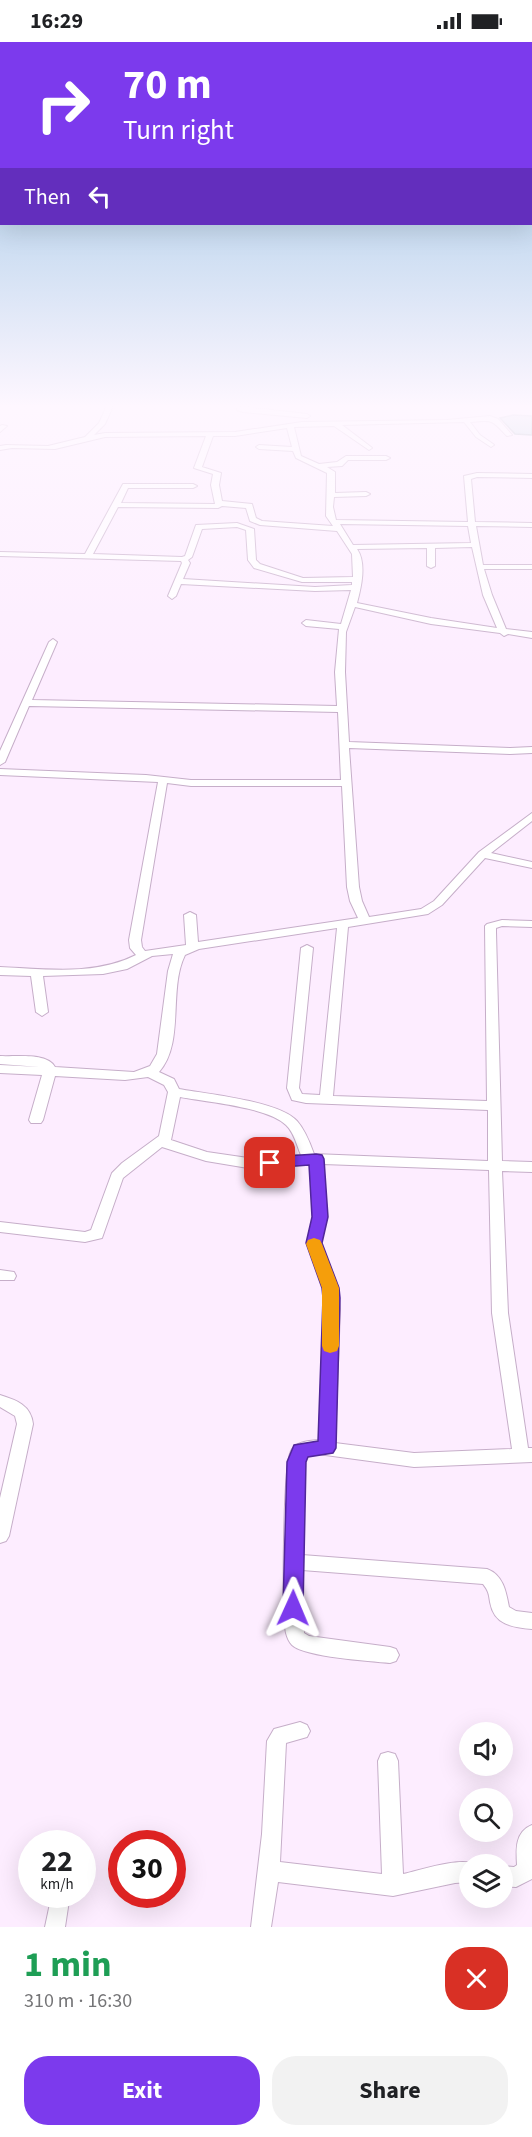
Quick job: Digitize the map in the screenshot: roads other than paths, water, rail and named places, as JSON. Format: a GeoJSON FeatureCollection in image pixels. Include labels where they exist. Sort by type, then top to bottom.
{"type":"FeatureCollection","features":[{"type":"Feature","properties":{"kind":"street"},"geometry":{"type":"LineString","coordinates":[[88,556],[122,494]]}},
{"type":"Feature","properties":{"kind":"street"},"geometry":{"type":"LineString","coordinates":[[217,494],[219,503]]}},
{"type":"Feature","properties":{"kind":"street"},"geometry":{"type":"LineString","coordinates":[[365,921],[356,901],[353,887],[340,672],[344,627],[357,584],[357,560],[351,547],[335,526],[329,512],[332,495],[366,494]]}},
{"type":"Feature","properties":{"kind":"street"},"geometry":{"type":"LineString","coordinates":[[469,494],[474,545],[487,599],[504,633]]}},
{"type":"Feature","properties":{"kind":"street"},"geometry":{"type":"LineString","coordinates":[[115,505],[212,507],[218,506],[219,503],[251,507],[253,519],[260,523],[335,526],[532,525]]}},
{"type":"Feature","properties":{"kind":"street"},"geometry":{"type":"LineString","coordinates":[[0,554],[183,558],[188,557],[199,527],[241,526],[250,529],[252,560],[256,566],[302,580],[338,579],[357,584]]}},
{"type":"Feature","properties":{"kind":"street"},"geometry":{"type":"LineString","coordinates":[[351,547],[474,545]]}},
{"type":"Feature","properties":{"kind":"street"},"geometry":{"type":"LineString","coordinates":[[389,556],[390,546]]}},
{"type":"Feature","properties":{"kind":"street"},"geometry":{"type":"LineString","coordinates":[[431,546],[431,566]]}},
{"type":"Feature","properties":{"kind":"street"},"geometry":{"type":"LineString","coordinates":[[172,596],[186,563],[183,558]]}},
{"type":"Feature","properties":{"kind":"street"},"geometry":{"type":"LineString","coordinates":[[479,567],[532,567]]}},
{"type":"Feature","properties":{"kind":"street"},"geometry":{"type":"LineString","coordinates":[[179,581],[315,589],[357,584]]}},
{"type":"Feature","properties":{"kind":"street"},"geometry":{"type":"LineString","coordinates":[[352,604],[402,610],[504,633],[532,635]]}},
{"type":"Feature","properties":{"kind":"street"},"geometry":{"type":"LineString","coordinates":[[306,622],[344,627]]}},
{"type":"Feature","properties":{"kind":"street"},"geometry":{"type":"LineString","coordinates":[[0,762],[53,642]]}},
{"type":"Feature","properties":{"kind":"street"},"geometry":{"type":"LineString","coordinates":[[27,703],[343,710]]}},
{"type":"Feature","properties":{"kind":"street"},"geometry":{"type":"LineString","coordinates":[[344,745],[532,750]]}},
{"type":"Feature","properties":{"kind":"street"},"geometry":{"type":"LineString","coordinates":[[0,772],[191,783],[346,783]]}},
{"type":"Feature","properties":{"kind":"street"},"geometry":{"type":"LineString","coordinates":[[142,955],[136,948],[135,940],[163,780]]}},
{"type":"Feature","properties":{"kind":"street"},"geometry":{"type":"LineString","coordinates":[[0,971],[60,973],[109,969],[123,966],[142,955],[157,951],[188,949],[417,914],[431,908],[483,854],[532,816]]}},
{"type":"Feature","properties":{"kind":"street"},"geometry":{"type":"LineString","coordinates":[[483,854],[532,866]]}},
{"type":"Feature","properties":{"kind":"street"},"geometry":{"type":"LineString","coordinates":[[188,949],[190,915]]}},
{"type":"Feature","properties":{"kind":"street"},"geometry":{"type":"LineString","coordinates":[[390,1655],[312,1646],[297,1638],[293,1625],[293,1562],[298,1453],[305,1448],[327,1448],[414,1460],[526,1455],[500,1313],[490,919],[502,923],[532,924]]}},
{"type":"Feature","properties":{"kind":"street"},"geometry":{"type":"LineString","coordinates":[[326,1100],[343,924]]}},
{"type":"Feature","properties":{"kind":"street"},"geometry":{"type":"LineString","coordinates":[[307,948],[294,1094],[300,1098],[326,1100],[494,1106]]}},
{"type":"Feature","properties":{"kind":"street"},"geometry":{"type":"LineString","coordinates":[[0,1069],[126,1076],[149,1072],[159,1063],[163,1054],[174,968],[180,954],[188,949]]}},
{"type":"Feature","properties":{"kind":"street"},"geometry":{"type":"LineString","coordinates":[[37,972],[42,1012]]}},
{"type":"Feature","properties":{"kind":"street"},"geometry":{"type":"LineString","coordinates":[[0,1060],[45,1063],[48,1066],[49,1073],[36,1120]]}},
{"type":"Feature","properties":{"kind":"street"},"geometry":{"type":"LineString","coordinates":[[0,1227],[93,1236],[97,1234],[117,1176],[127,1166],[162,1142],[167,1131],[175,1092],[169,1082],[149,1072]]}},
{"type":"Feature","properties":{"kind":"street"},"geometry":{"type":"LineString","coordinates":[[175,1092],[247,1106],[284,1117],[295,1128],[313,1159],[320,1217],[314,1243],[331,1288],[327,1448]]}},
{"type":"Feature","properties":{"kind":"street"},"geometry":{"type":"LineString","coordinates":[[162,1142],[206,1156],[235,1162],[270,1163],[313,1159],[532,1167]]}},
{"type":"Feature","properties":{"kind":"street"},"geometry":{"type":"LineString","coordinates":[[0,1401],[19,1408],[25,1424],[0,1536]]}},
{"type":"Feature","properties":{"kind":"street"},"geometry":{"type":"LineString","coordinates":[[293,1562],[487,1577],[495,1585],[499,1607],[506,1617],[518,1621],[532,1621]]}},
{"type":"Feature","properties":{"kind":"street"},"geometry":{"type":"LineString","coordinates":[[261,1927],[271,1871],[275,1828],[277,1741],[281,1735],[300,1731]]}},
{"type":"Feature","properties":{"kind":"street"},"geometry":{"type":"LineString","coordinates":[[388,1761],[393,1886]]}},
{"type":"Feature","properties":{"kind":"street"},"geometry":{"type":"LineString","coordinates":[[513,1877],[527,1870],[526,1845],[532,1835]]}},
{"type":"Feature","properties":{"kind":"street"},"geometry":{"type":"LineString","coordinates":[[271,1871],[393,1886],[459,1872]]}},
{"type":"Feature","properties":{"kind":"street"},"geometry":{"type":"LineString","coordinates":[[55,1927],[59,1908]]}}]}
